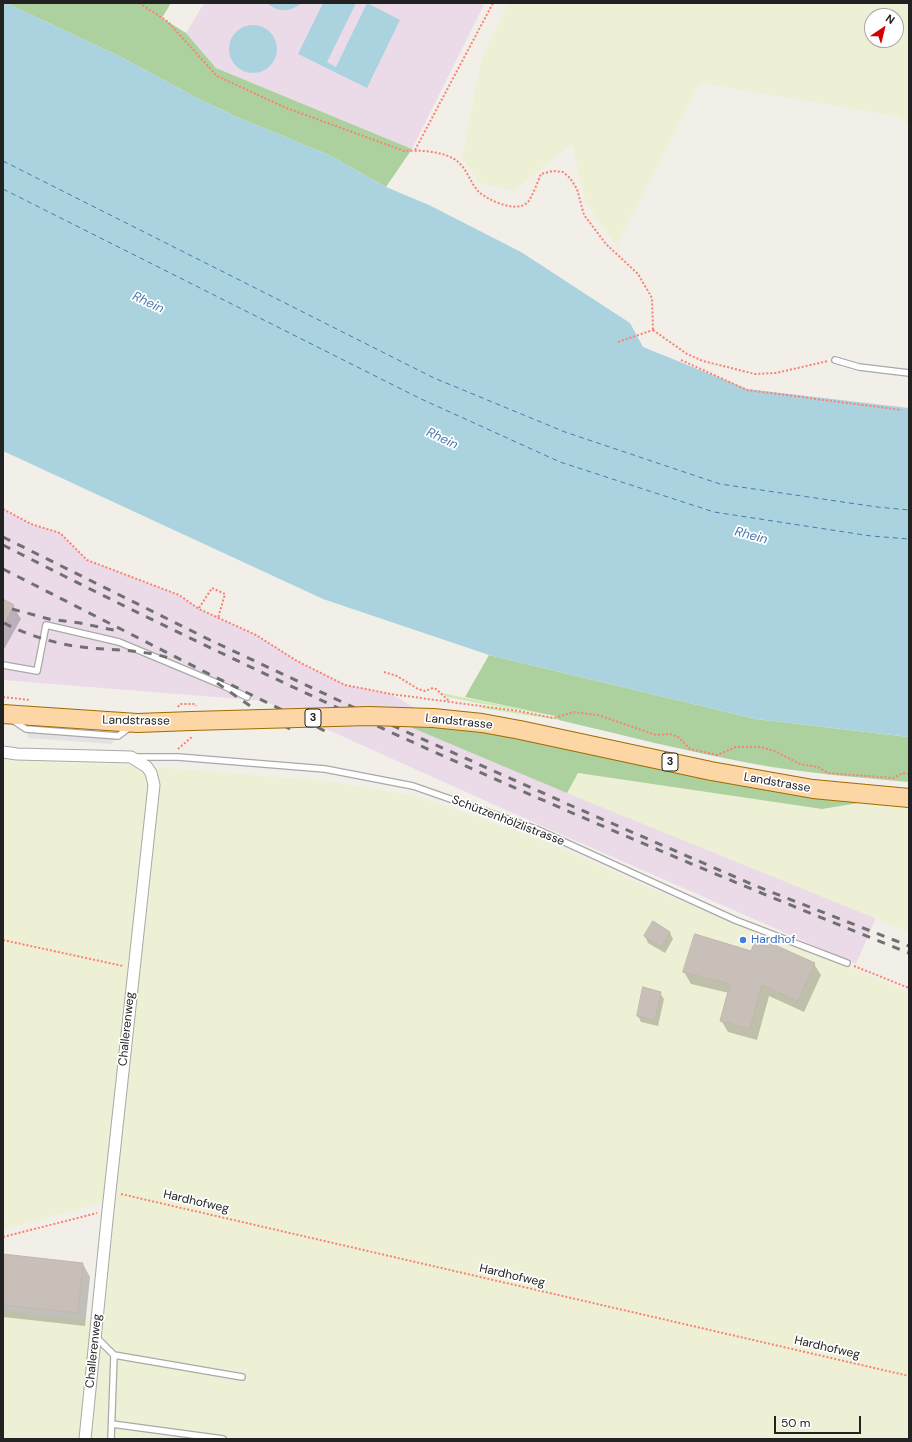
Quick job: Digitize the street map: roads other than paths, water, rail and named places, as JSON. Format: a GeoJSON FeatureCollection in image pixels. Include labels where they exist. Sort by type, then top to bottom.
{"type":"FeatureCollection","features":[{"type":"Feature","properties":{"kind":"main road","name":"Landstrasse"},"geometry":{"type":"LineString","coordinates":[[3,714],[137,723],[193,729],[369,716],[433,718],[482,723],[520,730],[711,771],[813,789],[909,798]]}},
{"type":"Feature","properties":{"kind":"street"},"geometry":{"type":"LineString","coordinates":[[3,752],[17,754],[131,757]]}},
{"type":"Feature","properties":{"kind":"street","name":"Challerenweg"},"geometry":{"type":"LineString","coordinates":[[85,1439],[133,968],[154,784],[151,773],[147,767],[131,757]]}},
{"type":"Feature","properties":{"kind":"lane"},"geometry":{"type":"LineString","coordinates":[[835,360],[859,367],[909,373]]}},
{"type":"Feature","properties":{"kind":"lane"},"geometry":{"type":"LineString","coordinates":[[3,665],[37,671],[46,625],[118,642],[222,685],[247,697]]}},
{"type":"Feature","properties":{"kind":"lane","name":"Schützenhölzlistrasse"},"geometry":{"type":"LineString","coordinates":[[131,757],[178,757],[325,769],[413,786],[536,829],[735,920],[847,963]]}},
{"type":"Feature","properties":{"kind":"lane"},"geometry":{"type":"LineString","coordinates":[[96,1337],[114,1355],[242,1377]]}},
{"type":"Feature","properties":{"kind":"lane"},"geometry":{"type":"LineString","coordinates":[[111,1439],[114,1355]]}},
{"type":"Feature","properties":{"kind":"lane"},"geometry":{"type":"LineString","coordinates":[[112,1424],[223,1439]]}},
{"type":"Feature","properties":{"kind":"water","name":"Rhein"},"geometry":{"type":"Polygon","coordinates":[[[3,3],[6,3],[121,57],[197,98],[239,118],[329,155],[386,187],[429,205],[521,252],[630,323],[643,347],[747,389],[909,408],[909,737],[756,719],[489,655],[323,599],[3,451],[3,3]]]}},
{"type":"Feature","properties":{"kind":"water"},"geometry":{"type":"Polygon","coordinates":[[[267,3],[302,3],[289,10],[280,10],[267,3]]]}},
{"type":"Feature","properties":{"kind":"water"},"geometry":{"type":"Polygon","coordinates":[[[323,3],[356,3],[327,62],[336,67],[367,3],[400,20],[367,88],[298,54],[323,3]]]}},
{"type":"Feature","properties":{"kind":"water"},"geometry":{"type":"Polygon","coordinates":[[[253,25],[262,27],[270,32],[275,40],[277,49],[275,58],[270,66],[262,71],[253,73],[244,71],[236,66],[231,58],[229,49],[231,40],[236,32],[244,27],[253,25]]]}},
{"type":"Feature","properties":{"kind":"railway"},"geometry":{"type":"LineString","coordinates":[[3,537],[210,640],[389,724],[756,886],[909,946]]}},
{"type":"Feature","properties":{"kind":"railway"},"geometry":{"type":"LineString","coordinates":[[3,545],[226,655],[451,760],[679,859],[909,953]]}},
{"type":"Feature","properties":{"kind":"railway"},"geometry":{"type":"LineString","coordinates":[[3,569],[209,674],[325,731]]}},
{"type":"Feature","properties":{"kind":"railway"},"geometry":{"type":"LineString","coordinates":[[12,609],[49,619],[80,623],[118,631]]}},
{"type":"Feature","properties":{"kind":"railway"},"geometry":{"type":"LineString","coordinates":[[4,623],[47,640],[74,646],[148,653],[172,659]]}},
{"type":"Feature","properties":{"kind":"railway"},"geometry":{"type":"LineString","coordinates":[[217,683],[256,710],[290,729]]}},
{"type":"Feature","properties":{"kind":"place","name":"Hardhof"},"geometry":{"type":"Point","coordinates":[743,940]}}]}
